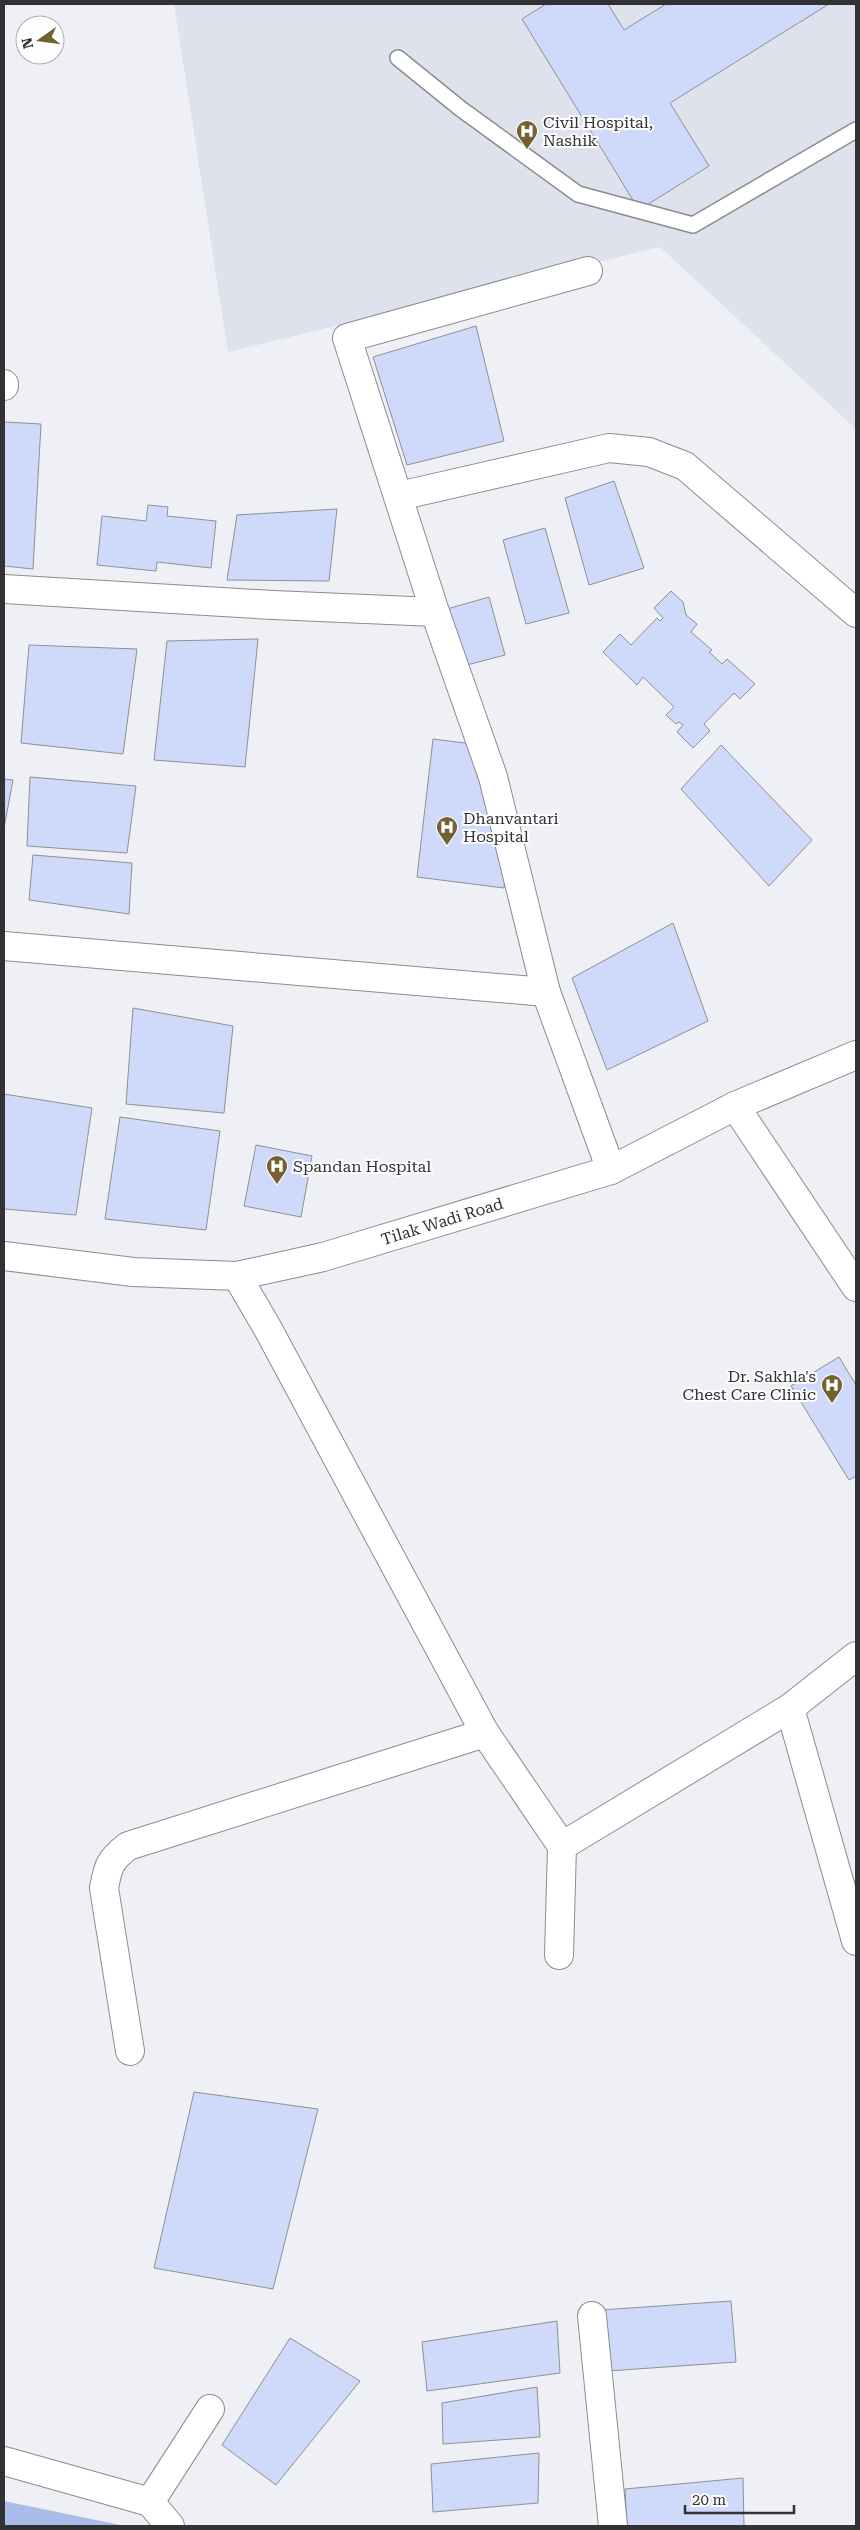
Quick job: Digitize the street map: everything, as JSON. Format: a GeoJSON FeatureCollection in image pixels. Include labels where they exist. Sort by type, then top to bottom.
{"type":"FeatureCollection","features":[{"type":"Feature","properties":{"kind":"street"},"geometry":{"type":"LineString","coordinates":[[588,272],[347,338],[501,804],[546,992],[611,1170]]}},
{"type":"Feature","properties":{"kind":"street"},"geometry":{"type":"LineString","coordinates":[[399,496],[609,448],[649,452],[685,466],[856,613]]}},
{"type":"Feature","properties":{"kind":"street"},"geometry":{"type":"LineString","coordinates":[[4,589],[273,605],[436,612]]}},
{"type":"Feature","properties":{"kind":"street"},"geometry":{"type":"LineString","coordinates":[[4,946],[546,992]]}},
{"type":"Feature","properties":{"kind":"street","name":"Tilak Wadi Road"},"geometry":{"type":"LineString","coordinates":[[4,1256],[134,1272],[237,1276],[322,1257],[611,1170],[735,1106],[856,1055]]}},
{"type":"Feature","properties":{"kind":"street"},"geometry":{"type":"LineString","coordinates":[[735,1106],[856,1287]]}},
{"type":"Feature","properties":{"kind":"street"},"geometry":{"type":"LineString","coordinates":[[237,1276],[273,1338],[485,1733],[562,1846],[559,1955]]}},
{"type":"Feature","properties":{"kind":"street"},"geometry":{"type":"LineString","coordinates":[[562,1846],[790,1708],[856,1656]]}},
{"type":"Feature","properties":{"kind":"street"},"geometry":{"type":"LineString","coordinates":[[790,1708],[856,1941]]}},
{"type":"Feature","properties":{"kind":"street"},"geometry":{"type":"LineString","coordinates":[[130,2051],[104,1888],[108,1867],[116,1855],[128,1846],[485,1733]]}},
{"type":"Feature","properties":{"kind":"street"},"geometry":{"type":"LineString","coordinates":[[592,2316],[613,2526]]}},
{"type":"Feature","properties":{"kind":"street"},"geometry":{"type":"LineString","coordinates":[[150,2502],[210,2409]]}},
{"type":"Feature","properties":{"kind":"street"},"geometry":{"type":"LineString","coordinates":[[4,2462],[150,2502],[170,2526]]}},
{"type":"Feature","properties":{"kind":"lane"},"geometry":{"type":"LineString","coordinates":[[398,58],[461,109],[578,194],[693,225],[856,130]]}},
{"type":"Feature","properties":{"kind":"shaded area","name":"Civil Hospital, Nashik"},"geometry":{"type":"Polygon","coordinates":[[[174,4],[856,4],[856,429],[660,247],[228,352],[174,4]]]}},
{"type":"Feature","properties":{"kind":"shaded area"},"geometry":{"type":"Polygon","coordinates":[[[4,2501],[125,2526],[4,2526],[4,2501]]]}},
{"type":"Feature","properties":{"kind":"building"},"geometry":{"type":"Polygon","coordinates":[[[546,4],[608,4],[624,30],[666,4],[829,4],[670,103],[709,166],[639,210],[522,19],[546,4]]]}},
{"type":"Feature","properties":{"kind":"building"},"geometry":{"type":"Polygon","coordinates":[[[476,326],[504,441],[407,465],[373,357],[476,326]]]}},
{"type":"Feature","properties":{"kind":"building"},"geometry":{"type":"Polygon","coordinates":[[[4,422],[41,424],[33,569],[4,566],[4,422]]]}},
{"type":"Feature","properties":{"kind":"building"},"geometry":{"type":"Polygon","coordinates":[[[614,481],[644,568],[589,585],[565,498],[614,481]]]}},
{"type":"Feature","properties":{"kind":"building"},"geometry":{"type":"Polygon","coordinates":[[[148,505],[168,507],[167,516],[216,521],[211,568],[157,562],[156,571],[97,565],[102,516],[146,521],[148,505]]]}},
{"type":"Feature","properties":{"kind":"building"},"geometry":{"type":"Polygon","coordinates":[[[337,509],[329,581],[227,580],[237,515],[337,509]]]}},
{"type":"Feature","properties":{"kind":"building"},"geometry":{"type":"Polygon","coordinates":[[[545,528],[569,613],[526,624],[503,540],[545,528]]]}},
{"type":"Feature","properties":{"kind":"building"},"geometry":{"type":"Polygon","coordinates":[[[671,591],[683,602],[686,615],[697,624],[691,632],[712,650],[709,652],[722,664],[727,659],[755,684],[740,699],[734,693],[704,724],[710,731],[693,748],[677,732],[683,725],[679,722],[676,724],[666,715],[674,707],[643,677],[637,685],[603,652],[620,634],[631,645],[657,618],[660,621],[663,618],[654,608],[671,591]]]}},
{"type":"Feature","properties":{"kind":"building"},"geometry":{"type":"Polygon","coordinates":[[[489,597],[505,655],[463,666],[447,609],[489,597]]]}},
{"type":"Feature","properties":{"kind":"building"},"geometry":{"type":"Polygon","coordinates":[[[258,639],[245,767],[154,760],[167,641],[258,639]]]}},
{"type":"Feature","properties":{"kind":"building"},"geometry":{"type":"Polygon","coordinates":[[[29,645],[137,649],[123,754],[21,743],[29,645]]]}},
{"type":"Feature","properties":{"kind":"building"},"geometry":{"type":"Polygon","coordinates":[[[433,739],[481,745],[477,777],[493,779],[509,843],[504,888],[417,877],[433,739]]]}},
{"type":"Feature","properties":{"kind":"building"},"geometry":{"type":"Polygon","coordinates":[[[721,745],[812,840],[769,886],[681,789],[721,745]]]}},
{"type":"Feature","properties":{"kind":"building"},"geometry":{"type":"Polygon","coordinates":[[[30,777],[136,786],[127,853],[27,846],[30,777]]]}},
{"type":"Feature","properties":{"kind":"building"},"geometry":{"type":"Polygon","coordinates":[[[4,779],[13,780],[4,828],[4,779]]]}},
{"type":"Feature","properties":{"kind":"building"},"geometry":{"type":"Polygon","coordinates":[[[33,855],[132,863],[129,914],[29,900],[33,855]]]}},
{"type":"Feature","properties":{"kind":"building"},"geometry":{"type":"Polygon","coordinates":[[[673,923],[708,1021],[607,1070],[572,978],[673,923]]]}},
{"type":"Feature","properties":{"kind":"building"},"geometry":{"type":"Polygon","coordinates":[[[133,1008],[233,1026],[224,1113],[126,1104],[133,1008]]]}},
{"type":"Feature","properties":{"kind":"building"},"geometry":{"type":"Polygon","coordinates":[[[4,1094],[92,1108],[76,1215],[4,1209],[4,1094]]]}},
{"type":"Feature","properties":{"kind":"building"},"geometry":{"type":"Polygon","coordinates":[[[120,1117],[220,1131],[206,1230],[105,1219],[120,1117]]]}},
{"type":"Feature","properties":{"kind":"building"},"geometry":{"type":"Polygon","coordinates":[[[256,1145],[312,1156],[301,1217],[244,1206],[256,1145]]]}},
{"type":"Feature","properties":{"kind":"building"},"geometry":{"type":"Polygon","coordinates":[[[839,1357],[856,1385],[856,1476],[849,1480],[791,1386],[839,1357]]]}},
{"type":"Feature","properties":{"kind":"building"},"geometry":{"type":"Polygon","coordinates":[[[194,2092],[318,2109],[273,2289],[154,2268],[194,2092]]]}},
{"type":"Feature","properties":{"kind":"building"},"geometry":{"type":"Polygon","coordinates":[[[731,2301],[736,2362],[608,2371],[601,2310],[731,2301]]]}},
{"type":"Feature","properties":{"kind":"building"},"geometry":{"type":"Polygon","coordinates":[[[557,2321],[560,2373],[427,2391],[422,2342],[557,2321]]]}},
{"type":"Feature","properties":{"kind":"building"},"geometry":{"type":"Polygon","coordinates":[[[290,2338],[360,2381],[276,2485],[222,2445],[290,2338]]]}},
{"type":"Feature","properties":{"kind":"building"},"geometry":{"type":"Polygon","coordinates":[[[537,2387],[540,2437],[443,2444],[442,2403],[537,2387]]]}},
{"type":"Feature","properties":{"kind":"building"},"geometry":{"type":"Polygon","coordinates":[[[539,2453],[538,2503],[433,2512],[431,2464],[539,2453]]]}},
{"type":"Feature","properties":{"kind":"building"},"geometry":{"type":"Polygon","coordinates":[[[743,2478],[744,2526],[627,2526],[625,2489],[743,2478]]]}},
{"type":"Feature","properties":{"kind":"place","name":"Civil Hospital, Nashik"},"geometry":{"type":"Point","coordinates":[527,150]}},
{"type":"Feature","properties":{"kind":"place","name":"Dhanvantari Hospital"},"geometry":{"type":"Point","coordinates":[447,846]}},
{"type":"Feature","properties":{"kind":"place","name":"Spandan Hospital"},"geometry":{"type":"Point","coordinates":[277,1185]}},
{"type":"Feature","properties":{"kind":"place","name":"Dr. Sakhla's Chest Care Clinic"},"geometry":{"type":"Point","coordinates":[832,1404]}}]}
